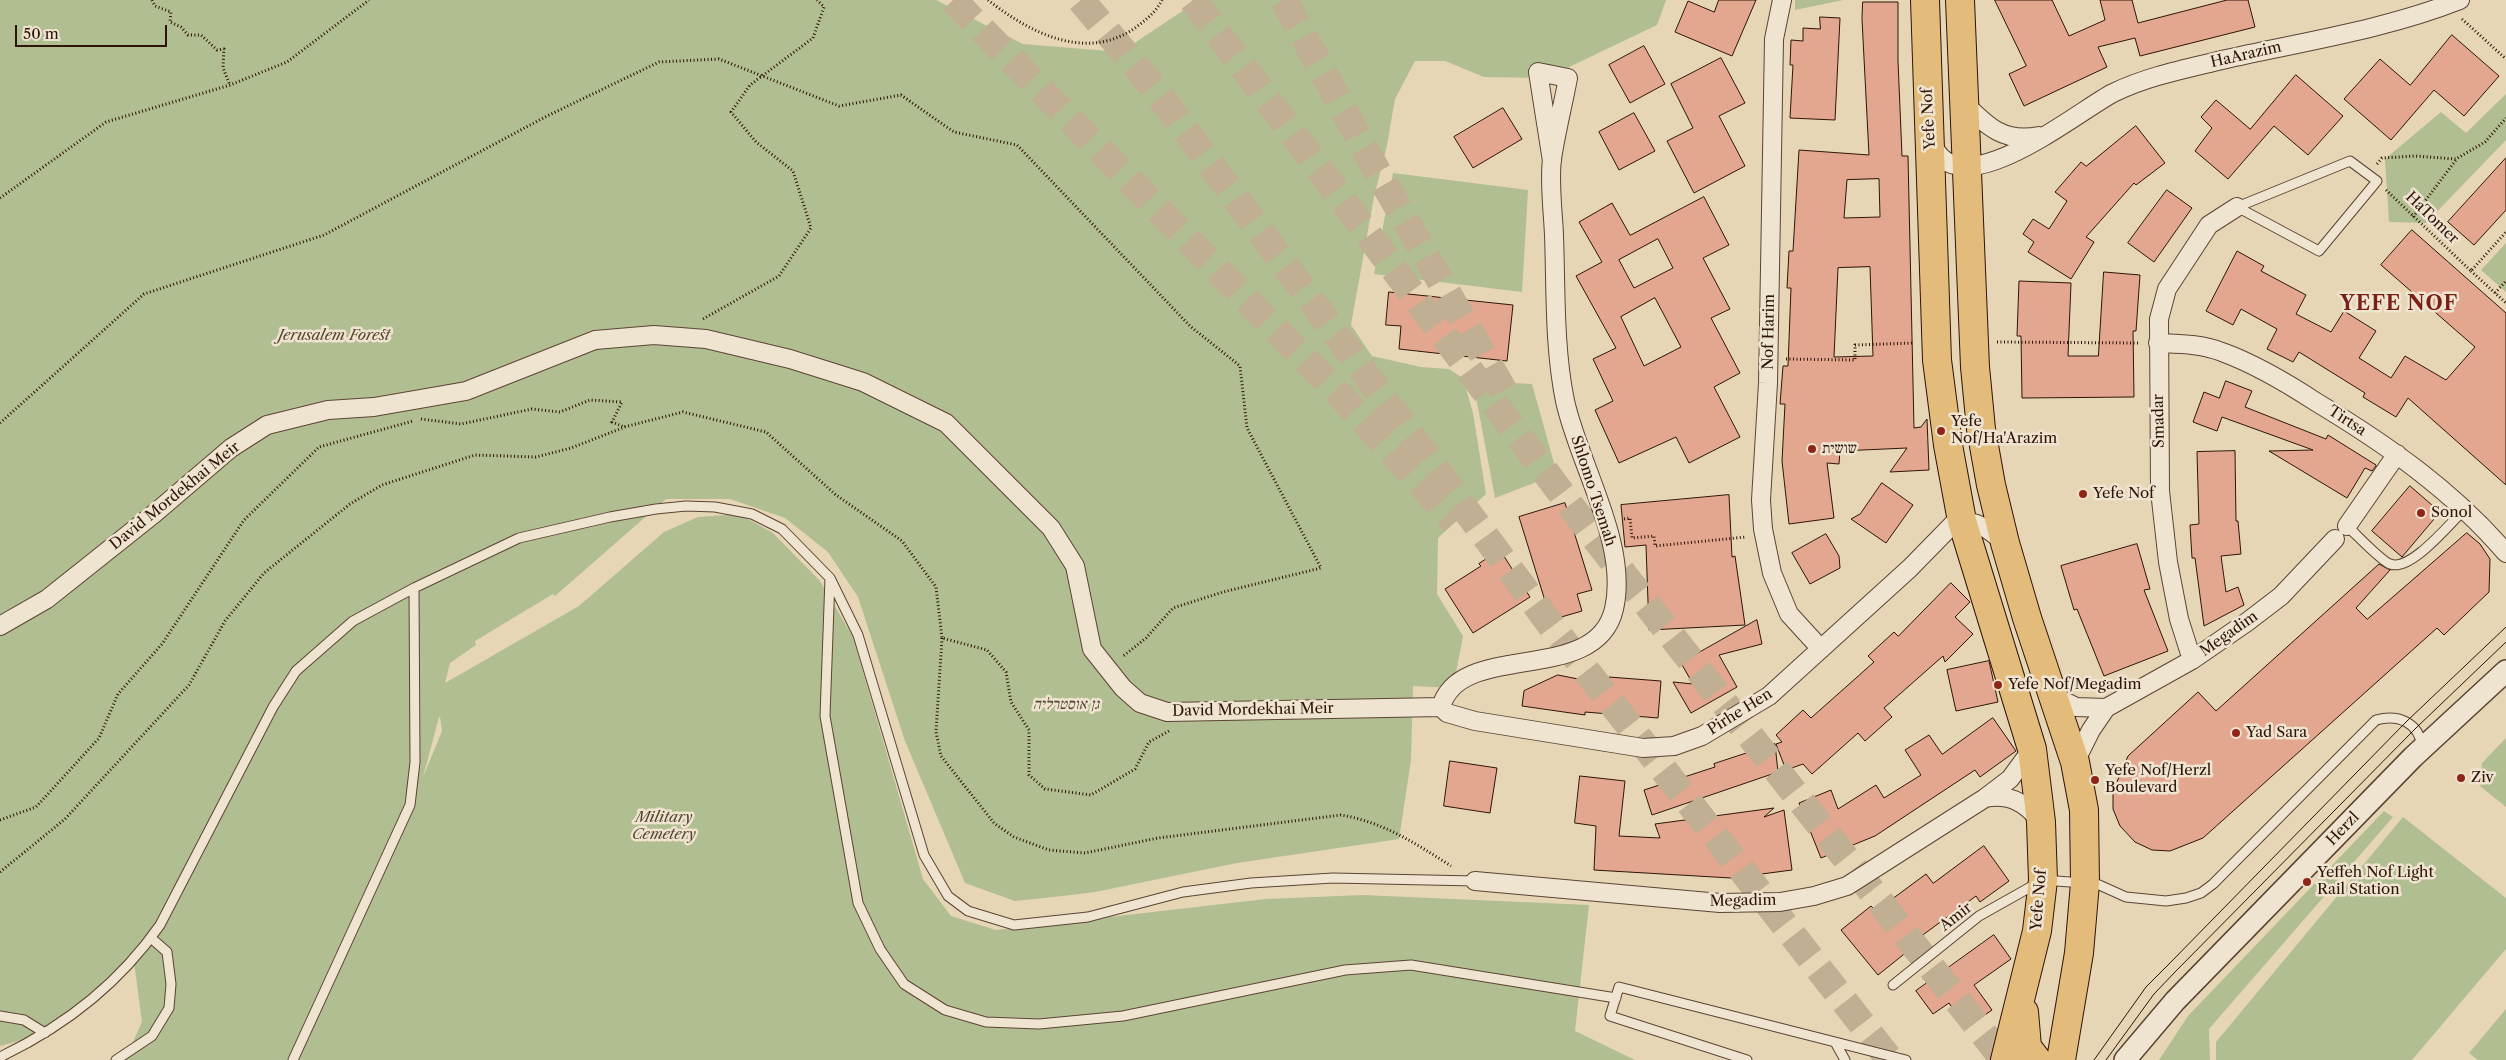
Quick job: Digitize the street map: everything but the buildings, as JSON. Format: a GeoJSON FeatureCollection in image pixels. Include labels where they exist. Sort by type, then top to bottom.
{"type":"FeatureCollection","features":[{"type":"Feature","properties":{"kind":"main road","name":"Yefe Nof"},"geometry":{"type":"LineString","coordinates":[[1924,0],[1937,343],[1948,445],[1962,521],[2032,749],[2040,822],[2042,880],[2037,931],[2024,988],[2025,1057]]}},
{"type":"Feature","properties":{"kind":"main road"},"geometry":{"type":"LineString","coordinates":[[1960,0],[1975,367],[1984,448],[2005,543],[2027,618],[2075,762],[2084,810],[2084,883],[2079,953],[2061,1060]]}},
{"type":"Feature","properties":{"kind":"main road"},"geometry":{"type":"LineString","coordinates":[[2068,1026],[2074,1060]]}},
{"type":"Feature","properties":{"kind":"street","name":"Nof Harim"},"geometry":{"type":"LineString","coordinates":[[1782,0],[1774,39],[1768,359],[1761,500],[1764,535],[1772,573],[1789,614],[1821,649]]}},
{"type":"Feature","properties":{"kind":"street","name":"HaArazim"},"geometry":{"type":"LineString","coordinates":[[1967,167],[2000,159],[2112,94],[2131,85],[2179,70],[2386,23],[2454,3]]}},
{"type":"Feature","properties":{"kind":"street","name":"HaArazim"},"geometry":{"type":"LineString","coordinates":[[1964,102],[1978,117],[2004,136],[2018,139],[2042,136]]}},
{"type":"Feature","properties":{"kind":"street"},"geometry":{"type":"LineString","coordinates":[[1930,137],[1934,150],[1941,158],[1950,164],[1967,167]]}},
{"type":"Feature","properties":{"kind":"street","name":"Shlomo Tsemah"},"geometry":{"type":"LineString","coordinates":[[1441,707],[1448,691],[1464,678],[1519,663],[1567,655],[1604,631],[1614,612],[1617,594],[1616,573],[1606,522],[1578,445],[1565,402],[1558,351],[1552,161]]}},
{"type":"Feature","properties":{"kind":"street","name":"Smadar"},"geometry":{"type":"LineString","coordinates":[[2192,660],[2179,619],[2168,562],[2160,491],[2159,319],[2167,289],[2209,225],[2237,207]]}},
{"type":"Feature","properties":{"kind":"street","name":"David Mordekhai Meir"},"geometry":{"type":"LineString","coordinates":[[0,626],[47,600],[155,513],[230,448],[267,425],[328,410],[374,407],[466,391],[595,340],[654,335],[706,339],[790,358],[863,382],[946,423],[1051,528],[1075,566],[1092,649],[1123,688],[1140,703],[1167,712],[1441,707]]}},
{"type":"Feature","properties":{"kind":"street","name":"Tirtsa"},"geometry":{"type":"LineString","coordinates":[[2158,343],[2202,347],[2222,352],[2279,378],[2393,460],[2441,487],[2506,553]]}},
{"type":"Feature","properties":{"kind":"street","name":"Megadim"},"geometry":{"type":"LineString","coordinates":[[2075,762],[2091,730],[2106,708],[2192,660],[2281,596],[2341,532],[2393,460]]}},
{"type":"Feature","properties":{"kind":"street"},"geometry":{"type":"LineString","coordinates":[[1962,521],[1990,530],[2005,543]]}},
{"type":"Feature","properties":{"kind":"street","name":"Pirhe Hen"},"geometry":{"type":"LineString","coordinates":[[1441,707],[1446,714],[1475,721],[1643,748],[1674,746],[1702,736],[1769,696],[1910,568],[1947,529],[1962,521]]}},
{"type":"Feature","properties":{"kind":"street","name":"Herzl"},"geometry":{"type":"LineString","coordinates":[[2125,1060],[2175,1001],[2422,747],[2506,671]]}},
{"type":"Feature","properties":{"kind":"street"},"geometry":{"type":"LineString","coordinates":[[2052,690],[2062,700],[2076,707],[2106,708]]}},
{"type":"Feature","properties":{"kind":"street","name":"Megadim"},"geometry":{"type":"LineString","coordinates":[[1475,881],[1720,903],[1780,902],[1814,896],[1847,886],[1985,798],[2010,779],[2032,749]]}},
{"type":"Feature","properties":{"kind":"street"},"geometry":{"type":"LineString","coordinates":[[1985,798],[1995,796],[2014,799],[2033,812],[2040,822]]}},
{"type":"Feature","properties":{"kind":"lane","name":"Smadar"},"geometry":{"type":"LineString","coordinates":[[2237,207],[2350,161],[2377,181]]}},
{"type":"Feature","properties":{"kind":"lane"},"geometry":{"type":"LineString","coordinates":[[2237,207],[2319,251],[2377,181]]}},
{"type":"Feature","properties":{"kind":"lane"},"geometry":{"type":"LineString","coordinates":[[0,1056],[74,1014],[107,988],[151,938],[165,916],[273,707],[296,671],[352,621],[414,588],[520,538],[656,508],[715,507],[752,514],[782,529],[830,578],[858,635],[924,855],[948,896],[968,911],[1014,925],[1088,917],[1183,892],[1251,883],[1333,878],[1475,881]]}},
{"type":"Feature","properties":{"kind":"lane"},"geometry":{"type":"LineString","coordinates":[[2341,532],[2389,564],[2401,565],[2422,552],[2464,509]]}},
{"type":"Feature","properties":{"kind":"lane"},"geometry":{"type":"LineString","coordinates":[[830,578],[825,716],[858,903],[880,949],[904,984],[945,1010],[986,1022],[1058,1023],[1123,1016],[1345,970],[1411,965],[1616,998]]}},
{"type":"Feature","properties":{"kind":"lane"},"geometry":{"type":"LineString","coordinates":[[292,1060],[410,805],[415,762],[414,588]]}},
{"type":"Feature","properties":{"kind":"lane"},"geometry":{"type":"LineString","coordinates":[[2042,880],[2097,884],[2126,897],[2145,900],[2166,901],[2186,898],[2201,893],[2213,884],[2376,720],[2396,718],[2407,721],[2419,734],[2422,747]]}},
{"type":"Feature","properties":{"kind":"lane","name":"Amir"},"geometry":{"type":"LineString","coordinates":[[1893,985],[1979,916],[2042,880]]}},
{"type":"Feature","properties":{"kind":"lane"},"geometry":{"type":"LineString","coordinates":[[116,1060],[152,1036],[169,1008],[171,984],[167,952],[151,938]]}},
{"type":"Feature","properties":{"kind":"lane"},"geometry":{"type":"LineString","coordinates":[[1747,1060],[1610,1016],[1619,988],[1906,1060]]}},
{"type":"Feature","properties":{"kind":"lane"},"geometry":{"type":"LineString","coordinates":[[0,1016],[24,1020],[45,1032]]}},
{"type":"Feature","properties":{"kind":"lane"},"geometry":{"type":"LineString","coordinates":[[1835,1042],[1845,1060]]}},
{"type":"Feature","properties":{"kind":"path"},"geometry":{"type":"LineString","coordinates":[[152,0],[156,6],[171,12],[170,22],[181,27],[188,35],[201,35],[217,50],[224,49],[223,68],[230,85]]}},
{"type":"Feature","properties":{"kind":"path"},"geometry":{"type":"LineString","coordinates":[[0,198],[106,122],[230,85],[287,62],[369,0]]}},
{"type":"Feature","properties":{"kind":"path"},"geometry":{"type":"LineString","coordinates":[[698,322],[779,276],[811,228],[793,172],[756,142],[731,112],[750,85],[813,38],[824,7],[817,0]]}},
{"type":"Feature","properties":{"kind":"path"},"geometry":{"type":"LineString","coordinates":[[988,0],[1030,29],[1058,40],[1093,44],[1111,41],[1146,21],[1162,0]]}},
{"type":"Feature","properties":{"kind":"path"},"geometry":{"type":"LineString","coordinates":[[2454,3],[2506,59]]}},
{"type":"Feature","properties":{"kind":"path"},"geometry":{"type":"LineString","coordinates":[[0,423],[144,294],[324,236],[547,116],[659,62],[719,59],[839,106],[901,95],[954,132],[1017,145],[1190,326],[1240,366],[1248,428],[1321,568],[1223,592],[1173,608],[1146,638],[1116,662],[1092,649]]}},
{"type":"Feature","properties":{"kind":"path"},"geometry":{"type":"LineString","coordinates":[[2413,217],[2456,159],[2485,142],[2506,118]]}},
{"type":"Feature","properties":{"kind":"path"},"geometry":{"type":"LineString","coordinates":[[2368,174],[2382,158],[2415,156],[2456,159]]}},
{"type":"Feature","properties":{"kind":"path","name":"HaTomer"},"geometry":{"type":"LineString","coordinates":[[2377,181],[2506,303]]}},
{"type":"Feature","properties":{"kind":"path"},"geometry":{"type":"LineString","coordinates":[[2472,271],[2506,232]]}},
{"type":"Feature","properties":{"kind":"path"},"geometry":{"type":"LineString","coordinates":[[2495,293],[2506,281]]}},
{"type":"Feature","properties":{"kind":"path"},"geometry":{"type":"LineString","coordinates":[[1998,350],[1997,341],[2158,343]]}},
{"type":"Feature","properties":{"kind":"path"},"geometry":{"type":"LineString","coordinates":[[1768,359],[1855,360],[1855,345],[1937,343]]}},
{"type":"Feature","properties":{"kind":"path"},"geometry":{"type":"LineString","coordinates":[[0,820],[36,807],[99,738],[118,694],[162,644],[244,520],[319,448],[420,419],[461,424],[532,409],[560,412],[590,400],[622,402],[612,422],[625,426]]}},
{"type":"Feature","properties":{"kind":"path"},"geometry":{"type":"LineString","coordinates":[[0,872],[65,819],[189,685],[225,621],[264,574],[350,504],[382,485],[475,455],[536,457],[571,448],[625,426],[682,412],[766,432],[836,495],[902,541],[936,588],[942,638],[936,732],[941,756],[994,823],[1014,837],[1049,850],[1085,852],[1158,838],[1340,815],[1365,819],[1399,833],[1475,881]]}},
{"type":"Feature","properties":{"kind":"path"},"geometry":{"type":"LineString","coordinates":[[1606,522],[1630,518],[1632,538],[1654,536],[1655,546],[1764,535]]}},
{"type":"Feature","properties":{"kind":"path"},"geometry":{"type":"LineString","coordinates":[[942,638],[987,650],[1006,672],[1011,702],[1029,730],[1029,775],[1045,789],[1091,796],[1135,769],[1150,742],[1170,731],[1167,712]]}},
{"type":"Feature","properties":{"kind":"green space","name":"Jerusalem Forest"},"geometry":{"type":"Polygon","coordinates":[[[0,0],[936,0],[1023,44],[1121,52],[1199,0],[1666,0],[1657,25],[1546,78],[1484,77],[1445,61],[1415,61],[1395,99],[1387,145],[1374,197],[1351,325],[1372,356],[1421,367],[1449,369],[1463,378],[1473,413],[1486,494],[1438,538],[1437,594],[1463,636],[1453,688],[1413,686],[1411,760],[1399,839],[1237,863],[1095,892],[1015,901],[965,883],[905,741],[858,597],[828,552],[785,518],[730,499],[666,499],[555,596],[553,594],[475,641],[476,645],[450,663],[445,683],[579,606],[664,532],[698,517],[739,514],[773,533],[820,581],[853,637],[923,879],[951,916],[996,930],[1266,899],[1363,895],[1589,905],[1575,1031],[1635,1060],[125,1060],[142,1022],[134,962],[88,1000],[55,1023],[19,1041],[0,1046],[0,0]],[[439,717],[423,777],[442,731],[439,717]]]}},
{"type":"Feature","properties":{"kind":"green space"},"geometry":{"type":"Polygon","coordinates":[[[1795,0],[1843,0],[1795,10],[1795,0]]]}},
{"type":"Feature","properties":{"kind":"green space"},"geometry":{"type":"Polygon","coordinates":[[[2506,94],[2506,140],[2426,223],[2389,222],[2385,159],[2441,112],[2466,133],[2506,94]]]}},
{"type":"Feature","properties":{"kind":"green space"},"geometry":{"type":"Polygon","coordinates":[[[1393,173],[1528,190],[1522,292],[1374,274],[1393,173]]]}},
{"type":"Feature","properties":{"kind":"green space"},"geometry":{"type":"Polygon","coordinates":[[[2506,243],[2506,292],[2481,270],[2506,243]]]}},
{"type":"Feature","properties":{"kind":"green space"},"geometry":{"type":"Polygon","coordinates":[[[1473,381],[1532,384],[1557,474],[1495,498],[1473,381]]]}},
{"type":"Feature","properties":{"kind":"green space"},"geometry":{"type":"Polygon","coordinates":[[[2506,738],[2506,807],[2480,786],[2482,763],[2506,738]]]}},
{"type":"Feature","properties":{"kind":"green space"},"geometry":{"type":"Polygon","coordinates":[[[2384,811],[2393,817],[2209,1029],[2210,1060],[2159,1060],[2188,1016],[2384,811]]]}},
{"type":"Feature","properties":{"kind":"green space"},"geometry":{"type":"Polygon","coordinates":[[[2403,817],[2506,898],[2506,949],[2412,1060],[2216,1060],[2216,1042],[2403,817]]]}},
{"type":"Feature","properties":{"kind":"green space"},"geometry":{"type":"Polygon","coordinates":[[[2506,1009],[2506,1060],[2478,1060],[2469,1053],[2506,1009]]]}},
{"type":"Feature","properties":{"kind":"tunnel"},"geometry":{"type":"LineString","coordinates":[[953,0],[1342,397],[1455,522]]}},
{"type":"Feature","properties":{"kind":"tunnel"},"geometry":{"type":"LineString","coordinates":[[1081,0],[1161,97],[1553,628],[1890,1060]]}},
{"type":"Feature","properties":{"kind":"tunnel"},"geometry":{"type":"LineString","coordinates":[[1193,0],[1591,533],[2004,1060]]}},
{"type":"Feature","properties":{"kind":"tunnel"},"geometry":{"type":"LineString","coordinates":[[1284,0],[1373,164],[1508,398]]}},
{"type":"Feature","properties":{"kind":"tram line"},"geometry":{"type":"LineString","coordinates":[[2094,1060],[2146,987],[2407,721],[2506,627]]}},
{"type":"Feature","properties":{"kind":"tram line"},"geometry":{"type":"LineString","coordinates":[[2106,1060],[2154,994],[2175,972],[2416,728],[2506,642]]}},
{"type":"Feature","properties":{"kind":"place","name":"Yefe Nof/Ha'Arazim"},"geometry":{"type":"Point","coordinates":[1941,431]}},
{"type":"Feature","properties":{"kind":"place","name":"שושית"},"geometry":{"type":"Point","coordinates":[1812,449]}},
{"type":"Feature","properties":{"kind":"place","name":"Yefe Nof"},"geometry":{"type":"Point","coordinates":[2083,494]}},
{"type":"Feature","properties":{"kind":"place","name":"Sonol"},"geometry":{"type":"Point","coordinates":[2421,513]}},
{"type":"Feature","properties":{"kind":"place","name":"Yefe Nof/Megadim"},"geometry":{"type":"Point","coordinates":[1998,685]}},
{"type":"Feature","properties":{"kind":"place","name":"Yad Sara"},"geometry":{"type":"Point","coordinates":[2236,733]}},
{"type":"Feature","properties":{"kind":"place","name":"Ziv"},"geometry":{"type":"Point","coordinates":[2461,778]}},
{"type":"Feature","properties":{"kind":"place","name":"Yefe Nof/Herzl Boulevard"},"geometry":{"type":"Point","coordinates":[2095,780]}},
{"type":"Feature","properties":{"kind":"place","name":"Yeffeh Nof Light Rail Station"},"geometry":{"type":"Point","coordinates":[2307,882]}},
{"type":"Feature","properties":{"kind":"district","name":"YEFE NOF"},"geometry":{"type":"Point","coordinates":[2399,304]}},
{"type":"Feature","properties":{"kind":"park label","name":"גן אוסטרליה"},"geometry":{"type":"Point","coordinates":[1066,705]}},
{"type":"Feature","properties":{"kind":"park label","name":"Military Cemetery"},"geometry":{"type":"Point","coordinates":[664,826]}}]}
